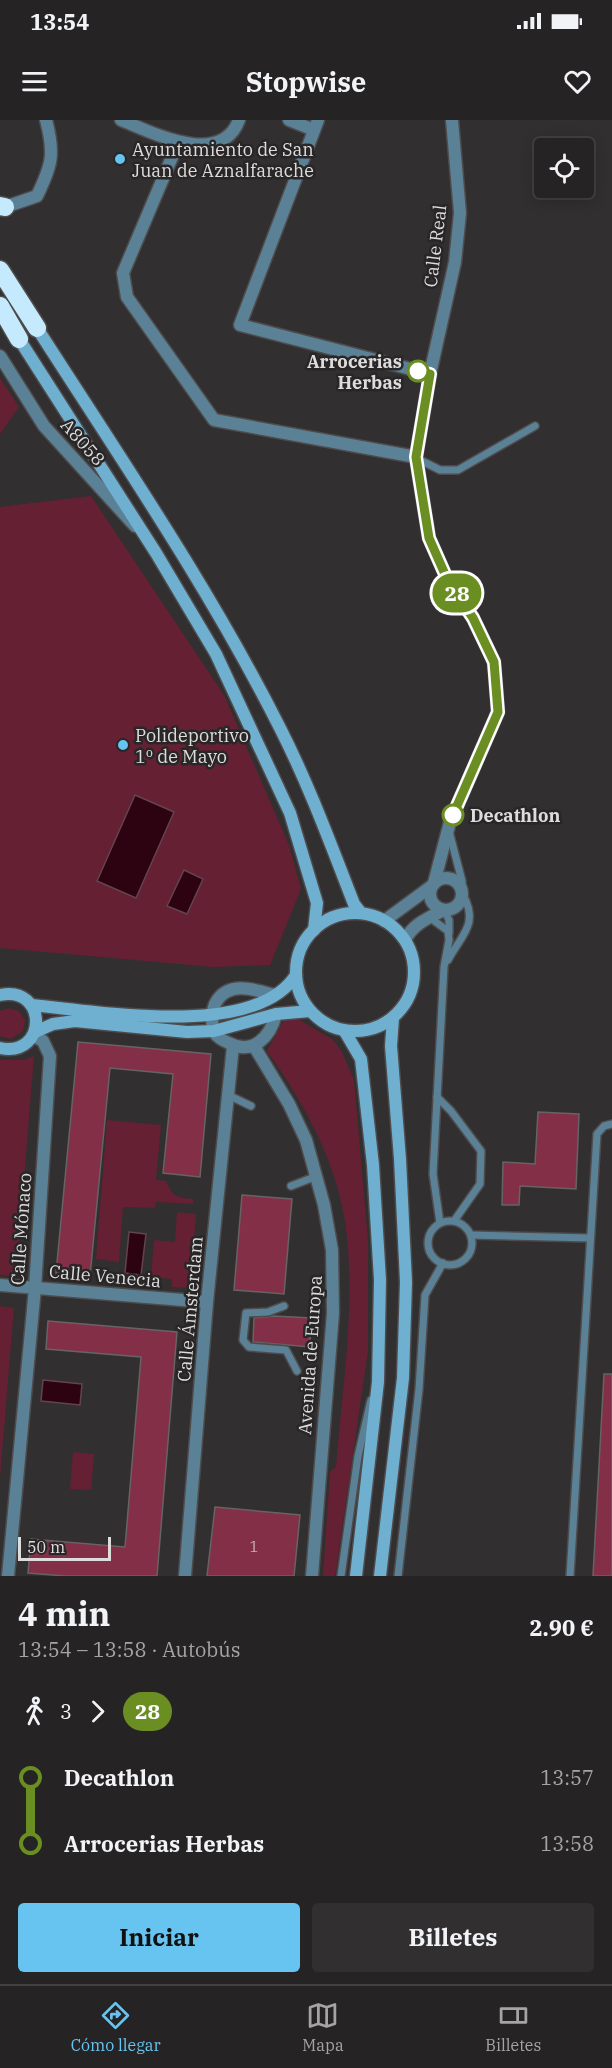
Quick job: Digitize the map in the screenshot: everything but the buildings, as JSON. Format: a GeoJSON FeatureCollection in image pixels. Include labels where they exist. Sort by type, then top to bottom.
{"type":"FeatureCollection","features":[{"type":"Feature","properties":{"kind":"highway"},"geometry":{"type":"LineString","coordinates":[[0,270],[38,328]]}},
{"type":"Feature","properties":{"kind":"highway"},"geometry":{"type":"LineString","coordinates":[[0,306],[19,339]]}},
{"type":"Feature","properties":{"kind":"main road"},"geometry":{"type":"LineString","coordinates":[[38,328],[169,534],[236,645],[281,730],[320,817],[354,904],[361,913]]}},
{"type":"Feature","properties":{"kind":"main road"},"geometry":{"type":"LineString","coordinates":[[19,339],[150,543],[216,654],[290,813],[317,903],[314,930]]}},
{"type":"Feature","properties":{"kind":"main road"},"geometry":{"type":"LineString","coordinates":[[361,913],[384,921],[405,940],[412,956],[414,973],[411,990],[404,1005],[393,1018],[369,1029],[344,1030],[325,1023],[310,1011],[300,994],[296,975],[298,957],[305,941],[314,930],[330,919],[361,913]]}},
{"type":"Feature","properties":{"kind":"main road"},"geometry":{"type":"LineString","coordinates":[[0,995],[16,995],[31,1005],[165,1017],[212,1016],[224,1014],[274,995],[289,986],[296,975]]}},
{"type":"Feature","properties":{"kind":"main road"},"geometry":{"type":"LineString","coordinates":[[31,1005],[36,1016],[34,1034]]}},
{"type":"Feature","properties":{"kind":"main road"},"geometry":{"type":"LineString","coordinates":[[0,1048],[18,1048],[34,1034],[53,1024],[75,1021],[187,1032],[214,1031],[276,1014],[310,1011]]}},
{"type":"Feature","properties":{"kind":"main road"},"geometry":{"type":"LineString","coordinates":[[381,1576],[403,1378],[406,1282],[400,1159],[391,1046],[393,1018]]}},
{"type":"Feature","properties":{"kind":"main road"},"geometry":{"type":"LineString","coordinates":[[344,1030],[361,1059],[373,1165],[380,1280],[379,1365],[356,1576]]}},
{"type":"Feature","properties":{"kind":"street"},"geometry":{"type":"LineString","coordinates":[[3,206],[37,196],[48,173],[53,146],[46,120]]}},
{"type":"Feature","properties":{"kind":"street"},"geometry":{"type":"LineString","coordinates":[[121,120],[178,143],[212,145],[236,130],[239,120]]}},
{"type":"Feature","properties":{"kind":"street"},"geometry":{"type":"LineString","coordinates":[[289,120],[316,125],[240,325],[430,374]]}},
{"type":"Feature","properties":{"kind":"street","name":"Calle Real"},"geometry":{"type":"LineString","coordinates":[[433,884],[450,822],[498,712],[494,662],[473,618],[448,581],[429,538],[416,457],[430,374],[455,262],[460,213],[452,120]]}},
{"type":"Feature","properties":{"kind":"street"},"geometry":{"type":"LineString","coordinates":[[178,143],[123,273],[127,297],[214,420],[416,457]]}},
{"type":"Feature","properties":{"kind":"street","name":"A8058"},"geometry":{"type":"LineString","coordinates":[[0,356],[44,426],[150,543]]}},
{"type":"Feature","properties":{"kind":"street"},"geometry":{"type":"LineString","coordinates":[[384,921],[433,884],[447,878],[454,880],[462,892],[457,906],[429,917],[410,931],[405,940]]}},
{"type":"Feature","properties":{"kind":"street"},"geometry":{"type":"LineString","coordinates":[[433,884],[430,893],[432,900],[436,906],[444,910]]}},
{"type":"Feature","properties":{"kind":"street"},"geometry":{"type":"LineString","coordinates":[[274,995],[256,990],[231,989],[218,999],[212,1016],[214,1031],[221,1039],[233,1046],[254,1046],[265,1039],[273,1028],[276,1014]]}},
{"type":"Feature","properties":{"kind":"street","name":"Calle Mónaco"},"geometry":{"type":"LineString","coordinates":[[8,1576],[35,1288],[50,1056],[48,1046],[34,1034]]}},
{"type":"Feature","properties":{"kind":"street","name":"Calle Ámsterdam"},"geometry":{"type":"LineString","coordinates":[[185,1576],[207,1302],[233,1046]]}},
{"type":"Feature","properties":{"kind":"street","name":"Avenida de Europa"},"geometry":{"type":"LineString","coordinates":[[254,1046],[289,1104],[306,1140],[317,1176],[332,1250],[334,1292],[312,1576]]}},
{"type":"Feature","properties":{"kind":"street","name":"Calle Venecia"},"geometry":{"type":"LineString","coordinates":[[0,1285],[115,1289],[207,1302]]}},
{"type":"Feature","properties":{"kind":"lane"},"geometry":{"type":"LineString","coordinates":[[416,457],[440,470],[458,470],[535,426]]}},
{"type":"Feature","properties":{"kind":"lane"},"geometry":{"type":"LineString","coordinates":[[444,968],[467,932],[470,921],[470,907],[462,892],[462,881],[450,840],[450,822]]}},
{"type":"Feature","properties":{"kind":"lane"},"geometry":{"type":"LineString","coordinates":[[440,1223],[433,1174],[444,968],[449,940],[449,920],[444,910]]}},
{"type":"Feature","properties":{"kind":"lane"},"geometry":{"type":"LineString","coordinates":[[429,917],[448,931],[449,940]]}},
{"type":"Feature","properties":{"kind":"lane"},"geometry":{"type":"LineString","coordinates":[[228,1095],[251,1106]]}},
{"type":"Feature","properties":{"kind":"lane"},"geometry":{"type":"LineString","coordinates":[[437,1097],[451,1110],[481,1151],[480,1184],[454,1221]]}},
{"type":"Feature","properties":{"kind":"lane"},"geometry":{"type":"LineString","coordinates":[[570,1576],[597,1134],[604,1126],[612,1124]]}},
{"type":"Feature","properties":{"kind":"lane"},"geometry":{"type":"LineString","coordinates":[[291,1186],[317,1176]]}},
{"type":"Feature","properties":{"kind":"lane"},"geometry":{"type":"LineString","coordinates":[[454,1221],[467,1228],[471,1235],[472,1245],[466,1258],[458,1263],[443,1263],[435,1259],[428,1246],[430,1234],[440,1223],[454,1221]]}},
{"type":"Feature","properties":{"kind":"lane"},"geometry":{"type":"LineString","coordinates":[[471,1235],[590,1238]]}},
{"type":"Feature","properties":{"kind":"lane"},"geometry":{"type":"LineString","coordinates":[[398,1576],[419,1389],[425,1295],[443,1263]]}},
{"type":"Feature","properties":{"kind":"lane"},"geometry":{"type":"LineString","coordinates":[[284,1306],[268,1312],[246,1312],[243,1340],[249,1347],[286,1350],[297,1371]]}},
{"type":"Feature","properties":{"kind":"lane"},"geometry":{"type":"LineString","coordinates":[[342,1576],[358,1456],[379,1365]]}},
{"type":"Feature","properties":{"kind":"shaded area"},"geometry":{"type":"Polygon","coordinates":[[[0,378],[19,407],[0,434],[0,378]]]}},
{"type":"Feature","properties":{"kind":"shaded area","name":"Polideportivo 1º de Mayo"},"geometry":{"type":"Polygon","coordinates":[[[91,496],[224,695],[289,845],[301,889],[270,965],[213,967],[0,948],[0,507],[91,496]]]}},
{"type":"Feature","properties":{"kind":"shaded area"},"geometry":{"type":"Polygon","coordinates":[[[135,795],[174,812],[136,898],[97,881],[135,795]]]}},
{"type":"Feature","properties":{"kind":"shaded area"},"geometry":{"type":"Polygon","coordinates":[[[184,870],[203,879],[187,914],[167,906],[184,870]]]}},
{"type":"Feature","properties":{"kind":"shaded area"},"geometry":{"type":"Polygon","coordinates":[[[9,1008],[19,1011],[25,1020],[23,1031],[11,1039],[0,1036],[0,1011],[9,1008]]]}},
{"type":"Feature","properties":{"kind":"shaded area"},"geometry":{"type":"Polygon","coordinates":[[[296,1018],[332,1039],[342,1052],[354,1080],[368,1241],[368,1351],[335,1576],[323,1576],[330,1472],[336,1467],[347,1348],[349,1258],[342,1205],[328,1158],[307,1113],[267,1051],[284,1020],[296,1018]]]}},
{"type":"Feature","properties":{"kind":"shaded area"},"geometry":{"type":"Polygon","coordinates":[[[34,1056],[16,1276],[0,1275],[0,1060],[24,1060],[34,1056]]]}},
{"type":"Feature","properties":{"kind":"shaded area"},"geometry":{"type":"Polygon","coordinates":[[[107,1120],[161,1125],[156,1180],[166,1181],[170,1190],[176,1195],[193,1199],[193,1204],[156,1202],[155,1208],[123,1207],[119,1262],[96,1259],[107,1120]]]}},
{"type":"Feature","properties":{"kind":"shaded area"},"geometry":{"type":"Polygon","coordinates":[[[177,1212],[196,1214],[190,1288],[172,1287],[172,1279],[151,1277],[154,1240],[175,1242],[177,1212]]]}},
{"type":"Feature","properties":{"kind":"shaded area"},"geometry":{"type":"Polygon","coordinates":[[[129,1232],[146,1234],[141,1275],[125,1273],[129,1232]]]}},
{"type":"Feature","properties":{"kind":"shaded area"},"geometry":{"type":"Polygon","coordinates":[[[0,1306],[14,1308],[0,1477],[0,1306]]]}},
{"type":"Feature","properties":{"kind":"shaded area"},"geometry":{"type":"Polygon","coordinates":[[[43,1380],[82,1384],[80,1405],[41,1401],[43,1380]]]}},
{"type":"Feature","properties":{"kind":"shaded area"},"geometry":{"type":"Polygon","coordinates":[[[73,1452],[94,1454],[91,1490],[70,1489],[73,1452]]]}},
{"type":"Feature","properties":{"kind":"bus line","name":"28"},"geometry":{"type":"LineString","coordinates":[[418,371],[430,374],[416,457],[429,538],[448,581],[473,618],[494,662],[497,695],[498,712],[453,815]]}},
{"type":"Feature","properties":{"kind":"place","name":"Ayuntamiento de San Juan de Aznalfarache"},"geometry":{"type":"Point","coordinates":[120,159]}},
{"type":"Feature","properties":{"kind":"place","name":"Arrocerias Herbas"},"geometry":{"type":"Point","coordinates":[418,371]}},
{"type":"Feature","properties":{"kind":"place","name":"Polideportivo 1º de Mayo"},"geometry":{"type":"Point","coordinates":[123,745]}},
{"type":"Feature","properties":{"kind":"place","name":"Decathlon"},"geometry":{"type":"Point","coordinates":[453,815]}}]}
